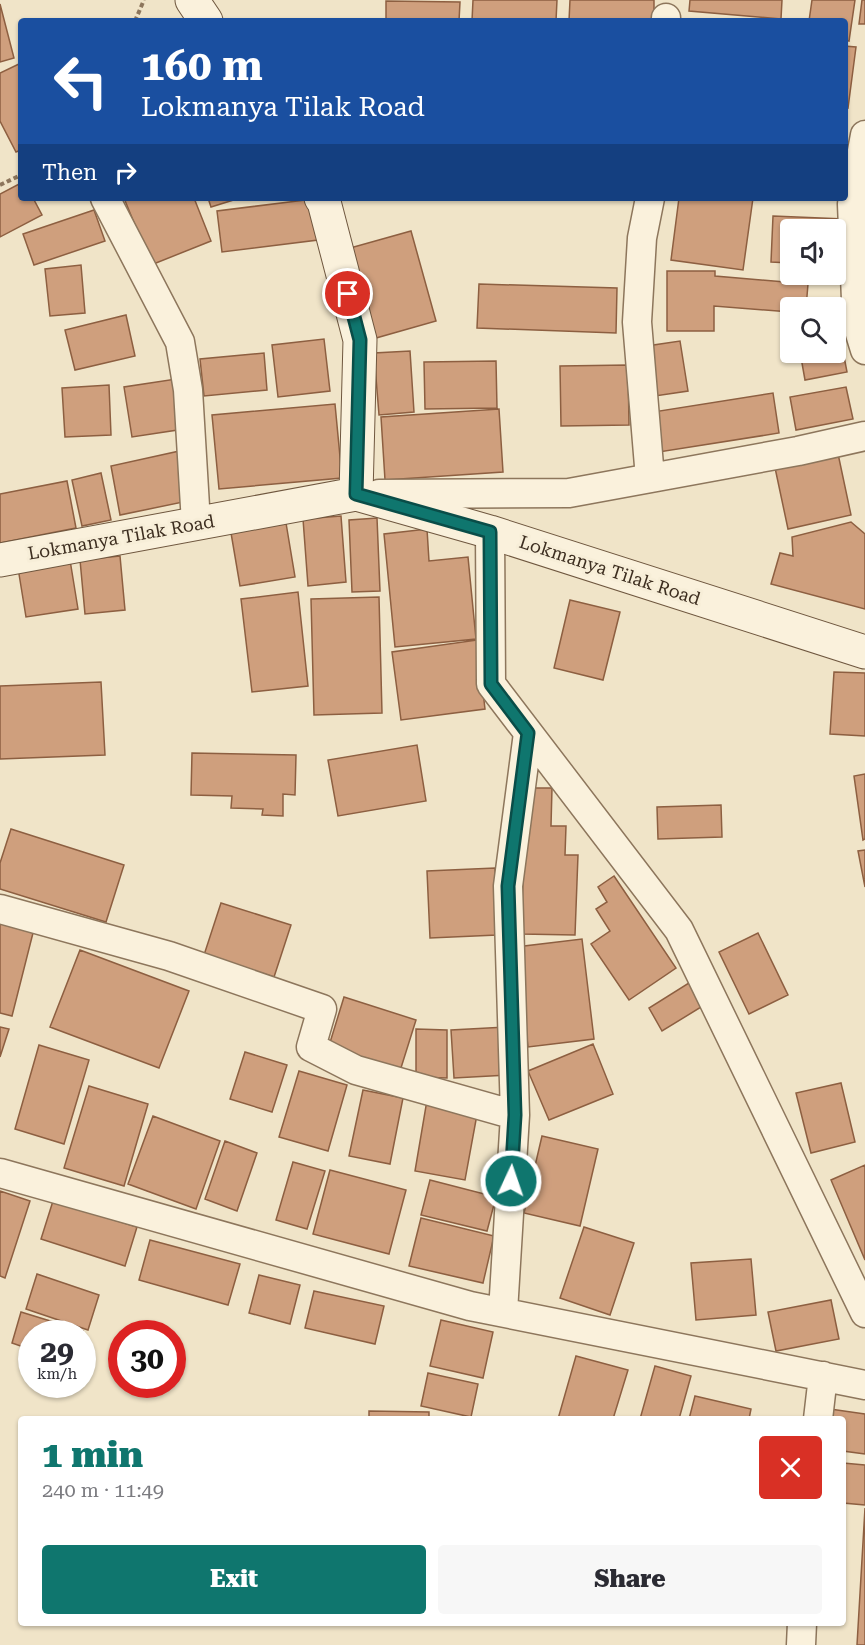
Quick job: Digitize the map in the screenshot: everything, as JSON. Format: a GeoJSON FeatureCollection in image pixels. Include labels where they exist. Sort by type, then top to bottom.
{"type":"FeatureCollection","features":[{"type":"Feature","properties":{"kind":"main road"},"geometry":{"type":"LineString","coordinates":[[192,0],[204,18]]}},
{"type":"Feature","properties":{"kind":"main road"},"geometry":{"type":"LineString","coordinates":[[323,201],[360,340],[356,494]]}},
{"type":"Feature","properties":{"kind":"main road","name":"Lokmanya Tilak Road"},"geometry":{"type":"LineString","coordinates":[[0,560],[356,494],[490,532],[865,652]]}},
{"type":"Feature","properties":{"kind":"street"},"geometry":{"type":"LineString","coordinates":[[865,135],[852,204],[857,324],[865,350]]}},
{"type":"Feature","properties":{"kind":"street"},"geometry":{"type":"LineString","coordinates":[[107,201],[180,342],[188,390],[196,524]]}},
{"type":"Feature","properties":{"kind":"street"},"geometry":{"type":"LineString","coordinates":[[649,201],[642,238],[637,322],[650,478]]}},
{"type":"Feature","properties":{"kind":"street"},"geometry":{"type":"LineString","coordinates":[[356,494],[569,493],[798,451],[865,436]]}},
{"type":"Feature","properties":{"kind":"street"},"geometry":{"type":"LineString","coordinates":[[490,532],[491,684],[679,930],[865,1312]]}},
{"type":"Feature","properties":{"kind":"street"},"geometry":{"type":"LineString","coordinates":[[503,1312],[515,1115],[508,886],[528,733]]}},
{"type":"Feature","properties":{"kind":"street"},"geometry":{"type":"LineString","coordinates":[[0,909],[169,956],[322,1009],[311,1047],[356,1070],[515,1115]]}},
{"type":"Feature","properties":{"kind":"street"},"geometry":{"type":"LineString","coordinates":[[0,1173],[470,1306],[865,1385]]}},
{"type":"Feature","properties":{"kind":"street"},"geometry":{"type":"LineString","coordinates":[[818,1416],[823,1376]]}},
{"type":"Feature","properties":{"kind":"street"},"geometry":{"type":"LineString","coordinates":[[801,1645],[802,1626]]}},
{"type":"Feature","properties":{"kind":"path"},"geometry":{"type":"LineString","coordinates":[[136,18],[144,0]]}},
{"type":"Feature","properties":{"kind":"path"},"geometry":{"type":"LineString","coordinates":[[0,185],[18,176]]}},
{"type":"Feature","properties":{"kind":"building"},"geometry":{"type":"Polygon","coordinates":[[[473,0],[557,0],[556,18],[472,18],[473,0]]]}},
{"type":"Feature","properties":{"kind":"building"},"geometry":{"type":"Polygon","coordinates":[[[570,0],[654,0],[654,18],[569,18],[570,0]]]}},
{"type":"Feature","properties":{"kind":"building"},"geometry":{"type":"Polygon","coordinates":[[[690,0],[782,0],[781,18],[689,11],[690,0]]]}},
{"type":"Feature","properties":{"kind":"building"},"geometry":{"type":"Polygon","coordinates":[[[812,0],[855,0],[849,41],[848,18],[809,18],[812,0]]]}},
{"type":"Feature","properties":{"kind":"building"},"geometry":{"type":"Polygon","coordinates":[[[862,0],[865,0],[865,24],[859,24],[862,0]]]}},
{"type":"Feature","properties":{"kind":"building"},"geometry":{"type":"Polygon","coordinates":[[[386,1],[460,2],[459,18],[386,18],[386,1]]]}},
{"type":"Feature","properties":{"kind":"building"},"geometry":{"type":"Polygon","coordinates":[[[0,4],[14,58],[0,62],[0,4]]]}},
{"type":"Feature","properties":{"kind":"building"},"geometry":{"type":"Polygon","coordinates":[[[848,46],[856,47],[848,108],[848,46]]]}},
{"type":"Feature","properties":{"kind":"building"},"geometry":{"type":"Polygon","coordinates":[[[18,64],[18,151],[16,152],[0,121],[0,73],[18,64]]]}},
{"type":"Feature","properties":{"kind":"building"},"geometry":{"type":"Polygon","coordinates":[[[18,185],[18,201],[35,201],[42,215],[0,237],[0,194],[18,185]]]}},
{"type":"Feature","properties":{"kind":"building"},"geometry":{"type":"Polygon","coordinates":[[[125,201],[195,201],[211,241],[151,265],[125,201]]]}},
{"type":"Feature","properties":{"kind":"building"},"geometry":{"type":"Polygon","coordinates":[[[209,201],[230,201],[211,207],[209,201]]]}},
{"type":"Feature","properties":{"kind":"building"},"geometry":{"type":"Polygon","coordinates":[[[313,201],[318,240],[222,252],[217,211],[313,201]]]}},
{"type":"Feature","properties":{"kind":"building"},"geometry":{"type":"Polygon","coordinates":[[[679,201],[753,201],[743,270],[671,260],[679,201]]]}},
{"type":"Feature","properties":{"kind":"building"},"geometry":{"type":"Polygon","coordinates":[[[94,210],[105,241],[34,265],[23,234],[94,210]]]}},
{"type":"Feature","properties":{"kind":"building"},"geometry":{"type":"Polygon","coordinates":[[[773,216],[844,219],[780,219],[780,262],[771,262],[773,216]]]}},
{"type":"Feature","properties":{"kind":"building"},"geometry":{"type":"Polygon","coordinates":[[[411,231],[436,321],[369,340],[343,250],[411,231]]]}},
{"type":"Feature","properties":{"kind":"building"},"geometry":{"type":"Polygon","coordinates":[[[81,265],[85,313],[50,316],[45,269],[81,265]]]}},
{"type":"Feature","properties":{"kind":"building"},"geometry":{"type":"Polygon","coordinates":[[[667,271],[715,271],[715,276],[780,282],[780,285],[808,285],[807,297],[780,297],[780,311],[714,306],[714,331],[667,331],[667,271]]]}},
{"type":"Feature","properties":{"kind":"building"},"geometry":{"type":"Polygon","coordinates":[[[479,284],[617,288],[616,333],[477,328],[479,284]]]}},
{"type":"Feature","properties":{"kind":"building"},"geometry":{"type":"Polygon","coordinates":[[[126,315],[135,356],[75,370],[65,330],[126,315]]]}},
{"type":"Feature","properties":{"kind":"building"},"geometry":{"type":"Polygon","coordinates":[[[324,339],[330,391],[278,397],[272,345],[324,339]]]}},
{"type":"Feature","properties":{"kind":"building"},"geometry":{"type":"Polygon","coordinates":[[[680,341],[688,391],[655,396],[647,346],[680,341]]]}},
{"type":"Feature","properties":{"kind":"building"},"geometry":{"type":"Polygon","coordinates":[[[410,351],[414,412],[379,415],[374,353],[410,351]]]}},
{"type":"Feature","properties":{"kind":"building"},"geometry":{"type":"Polygon","coordinates":[[[264,353],[267,390],[204,396],[200,359],[264,353]]]}},
{"type":"Feature","properties":{"kind":"building"},"geometry":{"type":"Polygon","coordinates":[[[496,361],[497,408],[425,409],[424,362],[496,361]]]}},
{"type":"Feature","properties":{"kind":"building"},"geometry":{"type":"Polygon","coordinates":[[[802,363],[845,363],[847,372],[805,380],[802,363]]]}},
{"type":"Feature","properties":{"kind":"building"},"geometry":{"type":"Polygon","coordinates":[[[628,365],[629,425],[561,426],[560,366],[628,365]]]}},
{"type":"Feature","properties":{"kind":"building"},"geometry":{"type":"Polygon","coordinates":[[[176,379],[184,429],[132,437],[124,387],[176,379]]]}},
{"type":"Feature","properties":{"kind":"building"},"geometry":{"type":"Polygon","coordinates":[[[109,385],[111,435],[65,437],[62,388],[109,385]]]}},
{"type":"Feature","properties":{"kind":"building"},"geometry":{"type":"Polygon","coordinates":[[[846,387],[853,419],[796,430],[790,397],[846,387]]]}},
{"type":"Feature","properties":{"kind":"building"},"geometry":{"type":"Polygon","coordinates":[[[773,393],[779,433],[659,452],[653,412],[773,393]]]}},
{"type":"Feature","properties":{"kind":"building"},"geometry":{"type":"Polygon","coordinates":[[[335,404],[342,478],[219,489],[212,415],[335,404]]]}},
{"type":"Feature","properties":{"kind":"building"},"geometry":{"type":"Polygon","coordinates":[[[499,409],[503,472],[385,480],[381,417],[499,409]]]}},
{"type":"Feature","properties":{"kind":"building"},"geometry":{"type":"Polygon","coordinates":[[[837,449],[851,515],[788,529],[774,463],[837,449]]]}},
{"type":"Feature","properties":{"kind":"building"},"geometry":{"type":"Polygon","coordinates":[[[184,450],[188,501],[120,515],[111,466],[184,450]]]}},
{"type":"Feature","properties":{"kind":"building"},"geometry":{"type":"Polygon","coordinates":[[[101,473],[111,520],[82,526],[72,480],[101,473]]]}},
{"type":"Feature","properties":{"kind":"building"},"geometry":{"type":"Polygon","coordinates":[[[67,481],[76,528],[0,543],[0,494],[67,481]]]}},
{"type":"Feature","properties":{"kind":"building"},"geometry":{"type":"Polygon","coordinates":[[[341,516],[346,582],[308,586],[303,519],[341,516]]]}},
{"type":"Feature","properties":{"kind":"building"},"geometry":{"type":"Polygon","coordinates":[[[285,517],[295,577],[240,586],[230,527],[285,517]]]}},
{"type":"Feature","properties":{"kind":"building"},"geometry":{"type":"Polygon","coordinates":[[[377,518],[380,591],[352,592],[349,520],[377,518]]]}},
{"type":"Feature","properties":{"kind":"building"},"geometry":{"type":"Polygon","coordinates":[[[851,522],[865,534],[865,609],[771,584],[780,553],[793,556],[792,537],[851,522]]]}},
{"type":"Feature","properties":{"kind":"building"},"geometry":{"type":"Polygon","coordinates":[[[427,529],[429,561],[468,557],[476,639],[395,647],[384,534],[427,529]]]}},
{"type":"Feature","properties":{"kind":"building"},"geometry":{"type":"Polygon","coordinates":[[[120,556],[125,610],[85,614],[80,560],[120,556]]]}},
{"type":"Feature","properties":{"kind":"building"},"geometry":{"type":"Polygon","coordinates":[[[70,560],[78,609],[26,617],[18,568],[70,560]]]}},
{"type":"Feature","properties":{"kind":"building"},"geometry":{"type":"Polygon","coordinates":[[[298,592],[308,686],[252,692],[241,599],[298,592]]]}},
{"type":"Feature","properties":{"kind":"building"},"geometry":{"type":"Polygon","coordinates":[[[379,597],[382,713],[314,715],[311,599],[379,597]]]}},
{"type":"Feature","properties":{"kind":"building"},"geometry":{"type":"Polygon","coordinates":[[[570,600],[620,612],[603,680],[554,668],[570,600]]]}},
{"type":"Feature","properties":{"kind":"building"},"geometry":{"type":"Polygon","coordinates":[[[477,640],[485,709],[401,720],[392,652],[477,640]]]}},
{"type":"Feature","properties":{"kind":"building"},"geometry":{"type":"Polygon","coordinates":[[[834,672],[865,673],[865,736],[830,734],[834,672]]]}},
{"type":"Feature","properties":{"kind":"building"},"geometry":{"type":"Polygon","coordinates":[[[101,682],[105,755],[0,759],[0,686],[101,682]]]}},
{"type":"Feature","properties":{"kind":"building"},"geometry":{"type":"Polygon","coordinates":[[[417,745],[426,801],[338,816],[328,760],[417,745]]]}},
{"type":"Feature","properties":{"kind":"building"},"geometry":{"type":"Polygon","coordinates":[[[192,753],[296,755],[295,795],[283,794],[283,816],[262,815],[263,809],[231,808],[232,796],[191,795],[192,753]]]}},
{"type":"Feature","properties":{"kind":"building"},"geometry":{"type":"Polygon","coordinates":[[[865,774],[865,839],[863,840],[854,776],[865,774]]]}},
{"type":"Feature","properties":{"kind":"building"},"geometry":{"type":"Polygon","coordinates":[[[526,788],[552,788],[551,826],[566,826],[565,855],[578,855],[575,935],[521,934],[526,788]]]}},
{"type":"Feature","properties":{"kind":"building"},"geometry":{"type":"Polygon","coordinates":[[[721,805],[722,837],[658,839],[657,807],[721,805]]]}},
{"type":"Feature","properties":{"kind":"building"},"geometry":{"type":"Polygon","coordinates":[[[11,829],[124,865],[106,922],[0,889],[0,863],[11,829]]]}},
{"type":"Feature","properties":{"kind":"building"},"geometry":{"type":"Polygon","coordinates":[[[865,850],[865,887],[858,851],[865,850]]]}},
{"type":"Feature","properties":{"kind":"building"},"geometry":{"type":"Polygon","coordinates":[[[495,868],[497,935],[430,938],[427,871],[495,868]]]}},
{"type":"Feature","properties":{"kind":"building"},"geometry":{"type":"Polygon","coordinates":[[[614,876],[676,968],[629,1000],[591,944],[610,931],[596,909],[607,902],[598,887],[614,876]]]}},
{"type":"Feature","properties":{"kind":"building"},"geometry":{"type":"Polygon","coordinates":[[[221,903],[291,925],[274,977],[204,955],[221,903]]]}},
{"type":"Feature","properties":{"kind":"building"},"geometry":{"type":"Polygon","coordinates":[[[0,921],[34,929],[12,1016],[0,1013],[0,921]]]}},
{"type":"Feature","properties":{"kind":"building"},"geometry":{"type":"Polygon","coordinates":[[[758,933],[788,995],[749,1014],[719,952],[758,933]]]}},
{"type":"Feature","properties":{"kind":"building"},"geometry":{"type":"Polygon","coordinates":[[[582,939],[594,1039],[528,1047],[516,947],[582,939]]]}},
{"type":"Feature","properties":{"kind":"building"},"geometry":{"type":"Polygon","coordinates":[[[80,950],[189,991],[159,1068],[50,1027],[80,950]]]}},
{"type":"Feature","properties":{"kind":"building"},"geometry":{"type":"Polygon","coordinates":[[[692,981],[706,1004],[662,1031],[649,1008],[692,981]]]}},
{"type":"Feature","properties":{"kind":"building"},"geometry":{"type":"Polygon","coordinates":[[[344,997],[416,1020],[400,1071],[328,1049],[344,997]]]}},
{"type":"Feature","properties":{"kind":"building"},"geometry":{"type":"Polygon","coordinates":[[[0,1027],[9,1029],[0,1057],[0,1027]]]}},
{"type":"Feature","properties":{"kind":"building"},"geometry":{"type":"Polygon","coordinates":[[[506,1027],[508,1075],[454,1078],[451,1030],[506,1027]]]}},
{"type":"Feature","properties":{"kind":"building"},"geometry":{"type":"Polygon","coordinates":[[[416,1029],[447,1030],[447,1078],[416,1077],[416,1029]]]}},
{"type":"Feature","properties":{"kind":"building"},"geometry":{"type":"Polygon","coordinates":[[[593,1044],[613,1094],[549,1120],[528,1071],[593,1044]]]}},
{"type":"Feature","properties":{"kind":"building"},"geometry":{"type":"Polygon","coordinates":[[[39,1045],[89,1060],[64,1144],[15,1129],[39,1045]]]}},
{"type":"Feature","properties":{"kind":"building"},"geometry":{"type":"Polygon","coordinates":[[[245,1052],[287,1065],[272,1112],[230,1099],[245,1052]]]}},
{"type":"Feature","properties":{"kind":"building"},"geometry":{"type":"Polygon","coordinates":[[[299,1071],[347,1085],[328,1151],[279,1137],[299,1071]]]}},
{"type":"Feature","properties":{"kind":"building"},"geometry":{"type":"Polygon","coordinates":[[[841,1083],[855,1142],[811,1153],[796,1093],[841,1083]]]}},
{"type":"Feature","properties":{"kind":"building"},"geometry":{"type":"Polygon","coordinates":[[[89,1086],[148,1104],[124,1186],[64,1168],[89,1086]]]}},
{"type":"Feature","properties":{"kind":"building"},"geometry":{"type":"Polygon","coordinates":[[[363,1090],[403,1098],[390,1164],[349,1156],[363,1090]]]}},
{"type":"Feature","properties":{"kind":"building"},"geometry":{"type":"Polygon","coordinates":[[[427,1100],[478,1109],[465,1180],[415,1171],[427,1100]]]}},
{"type":"Feature","properties":{"kind":"building"},"geometry":{"type":"Polygon","coordinates":[[[153,1116],[220,1141],[196,1209],[128,1184],[153,1116]]]}},
{"type":"Feature","properties":{"kind":"building"},"geometry":{"type":"Polygon","coordinates":[[[542,1136],[598,1149],[580,1226],[524,1213],[542,1136]]]}},
{"type":"Feature","properties":{"kind":"building"},"geometry":{"type":"Polygon","coordinates":[[[225,1141],[257,1153],[237,1211],[205,1199],[225,1141]]]}},
{"type":"Feature","properties":{"kind":"building"},"geometry":{"type":"Polygon","coordinates":[[[293,1162],[325,1171],[307,1229],[276,1220],[293,1162]]]}},
{"type":"Feature","properties":{"kind":"building"},"geometry":{"type":"Polygon","coordinates":[[[865,1165],[865,1260],[831,1180],[865,1165]]]}},
{"type":"Feature","properties":{"kind":"building"},"geometry":{"type":"Polygon","coordinates":[[[330,1170],[406,1190],[389,1254],[313,1234],[330,1170]]]}},
{"type":"Feature","properties":{"kind":"building"},"geometry":{"type":"Polygon","coordinates":[[[430,1180],[496,1197],[487,1231],[421,1215],[430,1180]]]}},
{"type":"Feature","properties":{"kind":"building"},"geometry":{"type":"Polygon","coordinates":[[[0,1191],[30,1201],[5,1278],[0,1276],[0,1191]]]}},
{"type":"Feature","properties":{"kind":"building"},"geometry":{"type":"Polygon","coordinates":[[[53,1201],[137,1227],[125,1266],[41,1239],[53,1201]]]}},
{"type":"Feature","properties":{"kind":"building"},"geometry":{"type":"Polygon","coordinates":[[[421,1218],[494,1236],[483,1283],[409,1266],[421,1218]]]}},
{"type":"Feature","properties":{"kind":"building"},"geometry":{"type":"Polygon","coordinates":[[[584,1227],[634,1243],[610,1315],[560,1298],[584,1227]]]}},
{"type":"Feature","properties":{"kind":"building"},"geometry":{"type":"Polygon","coordinates":[[[150,1240],[240,1264],[228,1305],[139,1280],[150,1240]]]}},
{"type":"Feature","properties":{"kind":"building"},"geometry":{"type":"Polygon","coordinates":[[[751,1259],[756,1315],[696,1320],[691,1263],[751,1259]]]}},
{"type":"Feature","properties":{"kind":"building"},"geometry":{"type":"Polygon","coordinates":[[[37,1274],[99,1295],[91,1320],[58,1320],[26,1309],[37,1274]]]}},
{"type":"Feature","properties":{"kind":"building"},"geometry":{"type":"Polygon","coordinates":[[[259,1275],[300,1285],[290,1324],[249,1313],[259,1275]]]}},
{"type":"Feature","properties":{"kind":"building"},"geometry":{"type":"Polygon","coordinates":[[[314,1291],[384,1306],[375,1344],[305,1328],[314,1291]]]}},
{"type":"Feature","properties":{"kind":"building"},"geometry":{"type":"Polygon","coordinates":[[[831,1300],[839,1339],[776,1351],[768,1312],[831,1300]]]}},
{"type":"Feature","properties":{"kind":"building"},"geometry":{"type":"Polygon","coordinates":[[[21,1312],[47,1320],[19,1320],[21,1312]]]}},
{"type":"Feature","properties":{"kind":"building"},"geometry":{"type":"Polygon","coordinates":[[[441,1320],[493,1332],[483,1378],[430,1366],[441,1320]]]}},
{"type":"Feature","properties":{"kind":"building"},"geometry":{"type":"Polygon","coordinates":[[[18,1322],[18,1345],[12,1343],[18,1322]]]}},
{"type":"Feature","properties":{"kind":"building"},"geometry":{"type":"Polygon","coordinates":[[[576,1356],[628,1370],[614,1416],[559,1416],[576,1356]]]}},
{"type":"Feature","properties":{"kind":"building"},"geometry":{"type":"Polygon","coordinates":[[[655,1366],[691,1376],[680,1416],[641,1416],[655,1366]]]}},
{"type":"Feature","properties":{"kind":"building"},"geometry":{"type":"Polygon","coordinates":[[[428,1373],[478,1384],[471,1416],[421,1406],[428,1373]]]}},
{"type":"Feature","properties":{"kind":"building"},"geometry":{"type":"Polygon","coordinates":[[[695,1396],[751,1409],[750,1416],[690,1416],[695,1396]]]}},
{"type":"Feature","properties":{"kind":"building"},"geometry":{"type":"Polygon","coordinates":[[[830,1409],[865,1414],[865,1454],[846,1451],[846,1416],[829,1416],[830,1409]]]}},
{"type":"Feature","properties":{"kind":"building"},"geometry":{"type":"Polygon","coordinates":[[[369,1411],[429,1412],[429,1416],[369,1416],[369,1411]]]}},
{"type":"Feature","properties":{"kind":"building"},"geometry":{"type":"Polygon","coordinates":[[[846,1463],[865,1465],[865,1505],[846,1503],[846,1463]]]}},
{"type":"Feature","properties":{"kind":"building"},"geometry":{"type":"Polygon","coordinates":[[[865,1508],[865,1645],[857,1645],[865,1508]]]}},
{"type":"Feature","properties":{"kind":"route"},"geometry":{"type":"LineString","coordinates":[[348,294],[360,340],[356,494],[490,532],[491,684],[528,733],[508,886],[515,1115],[511,1181]]}}]}
